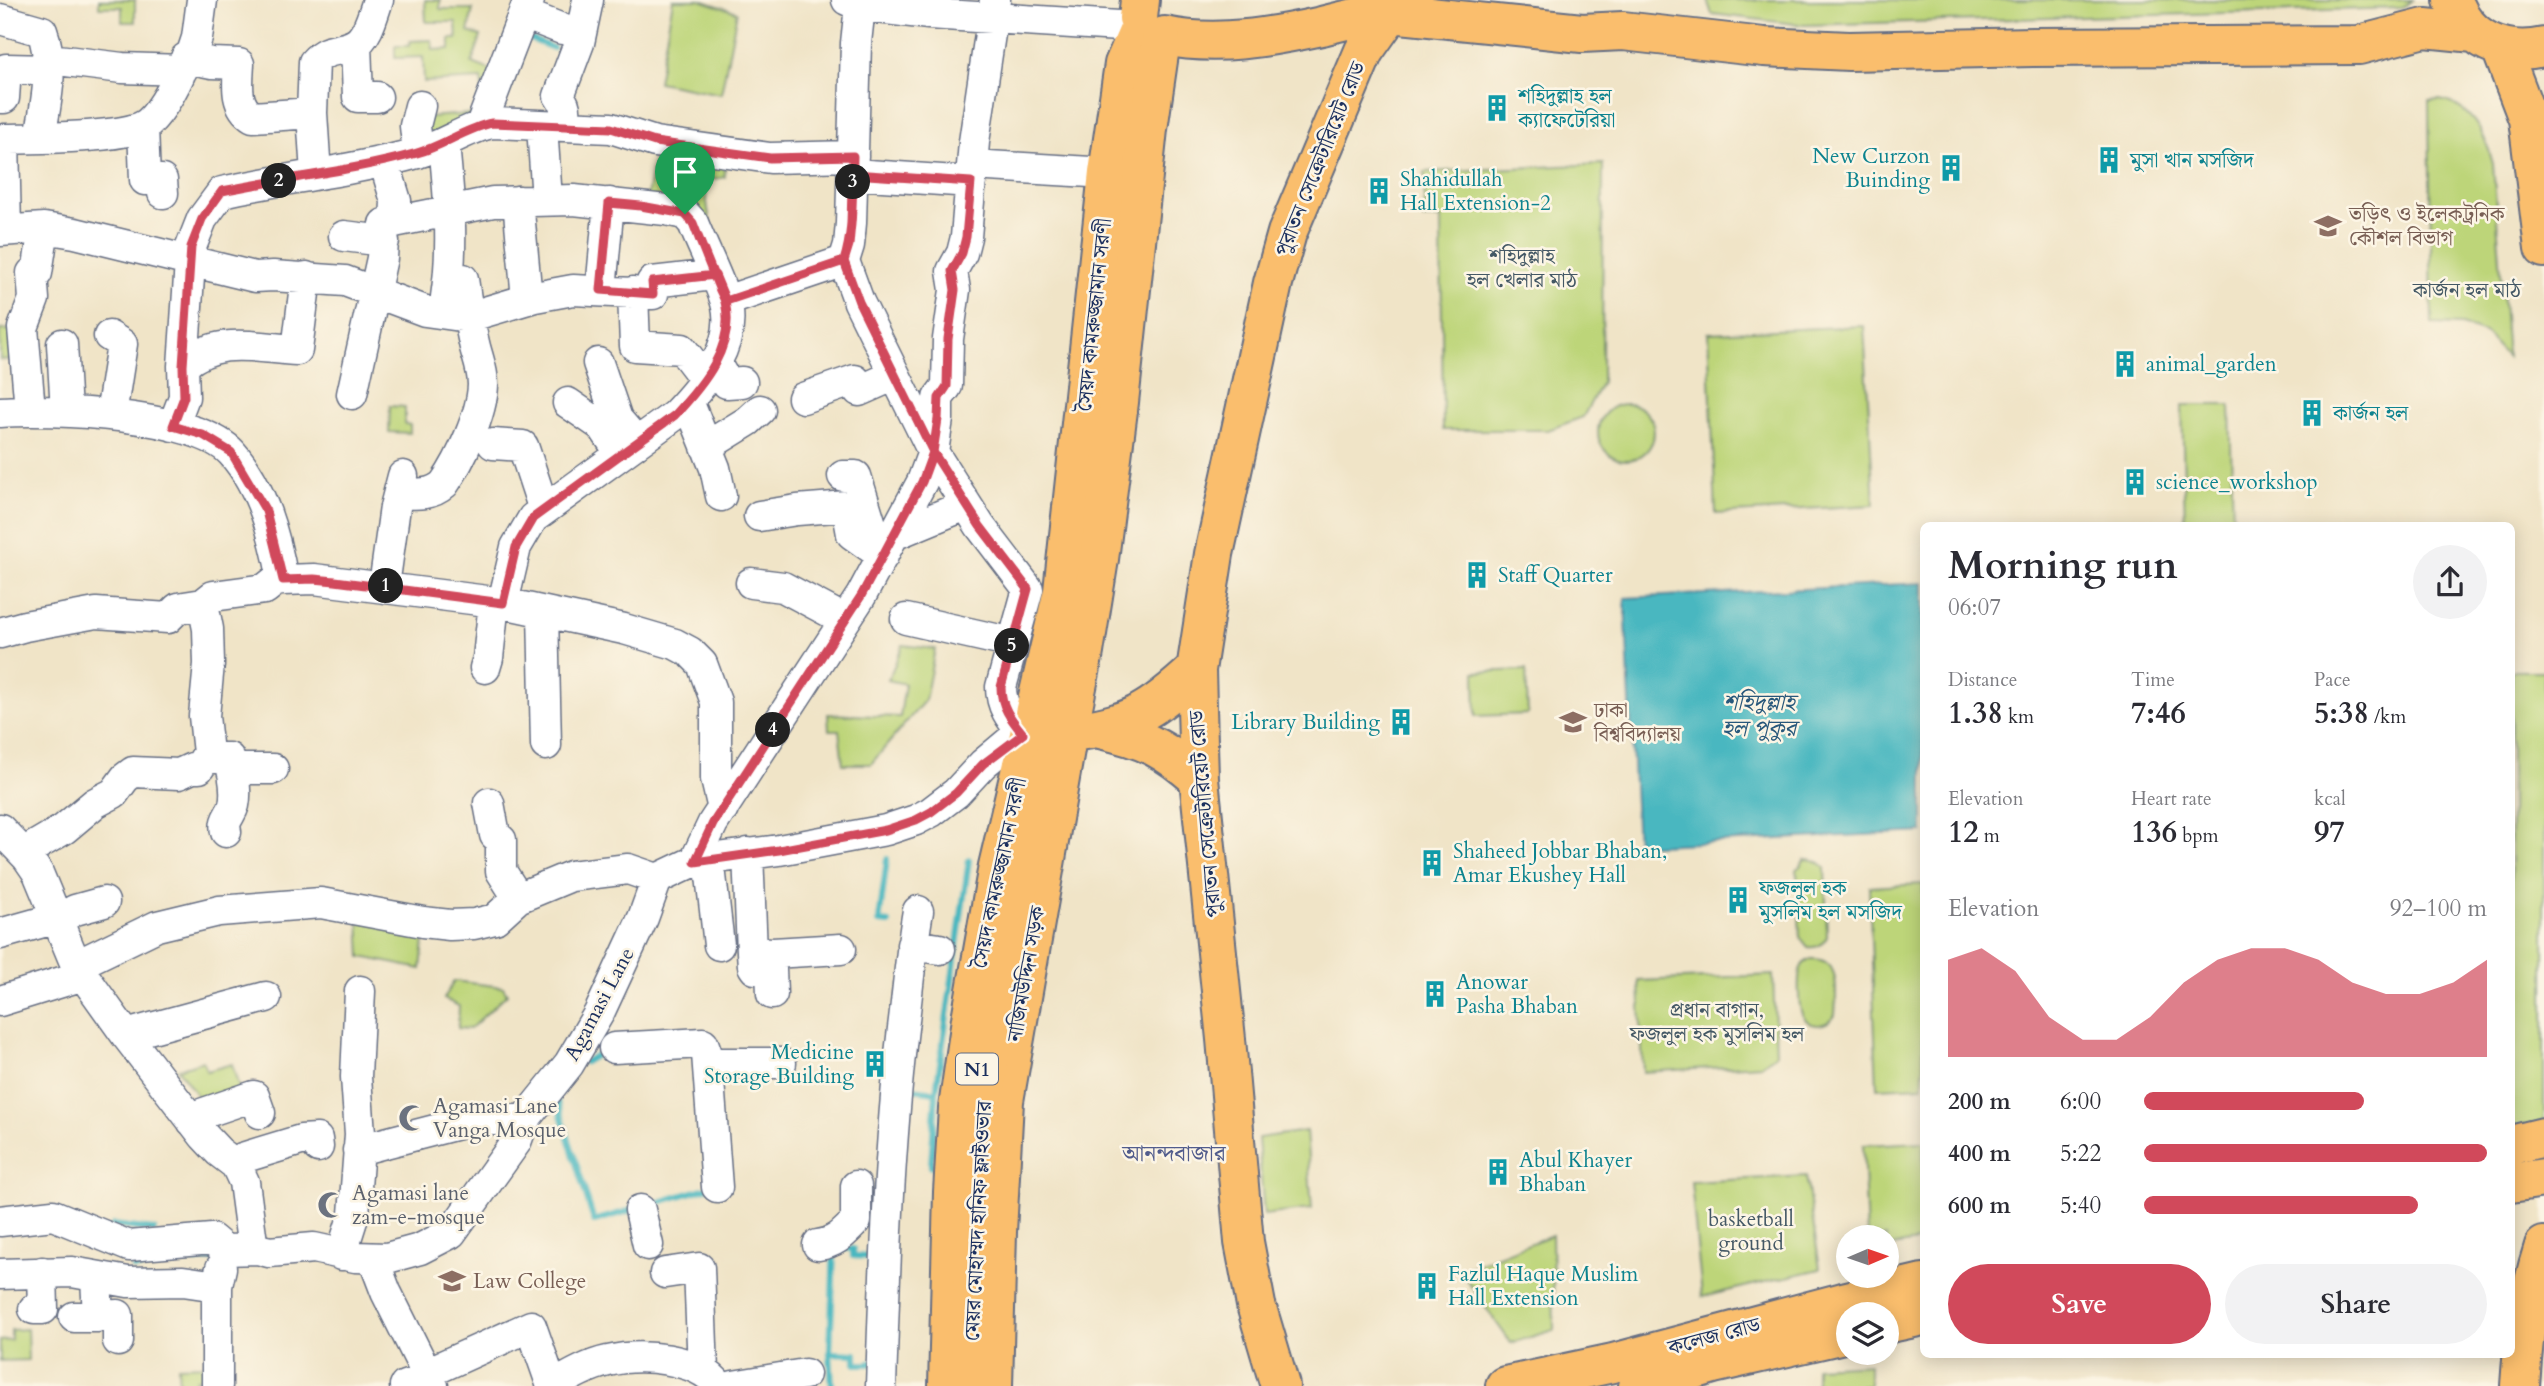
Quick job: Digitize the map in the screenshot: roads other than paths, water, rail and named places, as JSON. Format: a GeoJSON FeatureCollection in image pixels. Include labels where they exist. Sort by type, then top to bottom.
{"type":"FeatureCollection","features":[{"type":"Feature","properties":{"kind":"main road"},"geometry":{"type":"LineString","coordinates":[[1466,0],[1587,14],[1623,32]]}},
{"type":"Feature","properties":{"kind":"main road"},"geometry":{"type":"LineString","coordinates":[[1051,739],[1095,456],[1151,24],[1202,30],[1240,28],[1379,5],[1582,33],[1623,32],[1764,47],[1849,51],[2046,46],[2359,45],[2442,9],[2487,41],[2526,51],[2544,47]]}},
{"type":"Feature","properties":{"kind":"main road","name":"পুরাতন সেক্রেটারিয়েট রোড"},"geometry":{"type":"LineString","coordinates":[[1280,1386],[1262,1329],[1244,1242],[1199,779],[1196,670],[1213,554],[1272,282],[1287,233],[1364,51],[1379,5]]}},
{"type":"Feature","properties":{"kind":"main road","name":"সৈয়দ কামরুজ্জামান সরণী"},"geometry":{"type":"LineString","coordinates":[[948,1386],[958,1108],[998,866],[1051,739],[1040,588],[1124,64],[1151,24]]}},
{"type":"Feature","properties":{"kind":"main road"},"geometry":{"type":"LineString","coordinates":[[2487,41],[2528,119],[2544,248]]}},
{"type":"Feature","properties":{"kind":"main road"},"geometry":{"type":"LineString","coordinates":[[1051,739],[1126,721],[1151,708],[1196,670]]}},
{"type":"Feature","properties":{"kind":"main road"},"geometry":{"type":"LineString","coordinates":[[1051,739],[1151,743],[1167,752],[1199,779]]}},
{"type":"Feature","properties":{"kind":"main road","name":"N1"},"geometry":{"type":"LineString","coordinates":[[958,1386],[960,1226],[969,1116],[1013,855],[1051,739]]}},
{"type":"Feature","properties":{"kind":"main road","name":"মেয়র মোহাম্মদ হানিফ ফ্লাইওভার"},"geometry":{"type":"LineString","coordinates":[[970,1386],[974,1214],[990,1054],[1023,862],[1051,739]]}},
{"type":"Feature","properties":{"kind":"main road","name":"নাজিমউদ্দিন সড়ক"},"geometry":{"type":"LineString","coordinates":[[993,1386],[1004,1101],[1051,739]]}},
{"type":"Feature","properties":{"kind":"main road"},"geometry":{"type":"LineString","coordinates":[[2515,1145],[2544,1137]]}},
{"type":"Feature","properties":{"kind":"main road"},"geometry":{"type":"LineString","coordinates":[[2515,1182],[2544,1178]]}},
{"type":"Feature","properties":{"kind":"main road"},"geometry":{"type":"LineString","coordinates":[[2520,1386],[2530,1300],[2544,1246]]}},
{"type":"Feature","properties":{"kind":"main road","name":"কলেজ রোড"},"geometry":{"type":"LineString","coordinates":[[1505,1386],[1613,1363],[1920,1284]]}},
{"type":"Feature","properties":{"kind":"main road"},"geometry":{"type":"LineString","coordinates":[[1899,1321],[1920,1317]]}},
{"type":"Feature","properties":{"kind":"main road","name":"কলেজ রোড"},"geometry":{"type":"LineString","coordinates":[[1637,1386],[1713,1364],[1836,1336]]}},
{"type":"Feature","properties":{"kind":"street"},"geometry":{"type":"LineString","coordinates":[[202,0],[197,38],[186,64],[157,112],[143,126],[97,134],[5,139],[3,230],[44,228],[256,276],[345,281],[425,311],[456,315],[573,290],[653,294],[652,282],[706,271]]}},
{"type":"Feature","properties":{"kind":"street"},"geometry":{"type":"LineString","coordinates":[[527,299],[532,200],[552,126],[566,117],[565,103],[559,96],[579,43],[588,0]]}},
{"type":"Feature","properties":{"kind":"street"},"geometry":{"type":"LineString","coordinates":[[376,3],[366,30],[356,44],[358,97],[377,97]]}},
{"type":"Feature","properties":{"kind":"street"},"geometry":{"type":"LineString","coordinates":[[1051,739],[1008,714],[1001,699],[1001,687],[1013,643],[1040,588],[966,505],[933,452],[859,302],[844,261],[849,245],[853,165],[856,43],[854,3],[929,14],[994,9],[1151,24]]}},
{"type":"Feature","properties":{"kind":"street"},"geometry":{"type":"LineString","coordinates":[[719,945],[702,860],[723,809],[845,620],[888,548],[922,482],[933,452],[939,398],[947,386],[948,339],[955,290],[952,271],[962,253],[966,237],[982,80],[994,9]]}},
{"type":"Feature","properties":{"kind":"street"},"geometry":{"type":"LineString","coordinates":[[481,125],[523,16],[558,38]]}},
{"type":"Feature","properties":{"kind":"street"},"geometry":{"type":"LineString","coordinates":[[0,19],[42,31],[50,65],[40,138]]}},
{"type":"Feature","properties":{"kind":"street"},"geometry":{"type":"LineString","coordinates":[[316,174],[312,113],[314,62],[323,53],[356,44]]}},
{"type":"Feature","properties":{"kind":"street"},"geometry":{"type":"LineString","coordinates":[[0,98],[4,98],[6,69],[50,65],[122,68],[239,64],[238,96],[249,115],[253,117],[312,113]]}},
{"type":"Feature","properties":{"kind":"street"},"geometry":{"type":"LineString","coordinates":[[384,586],[401,484],[417,494],[438,490],[454,469],[471,432],[480,406],[483,384],[481,364],[456,315],[463,279],[449,280],[451,211],[431,148],[415,126],[420,106]]}},
{"type":"Feature","properties":{"kind":"street"},"geometry":{"type":"LineString","coordinates":[[173,426],[184,397],[183,366],[191,247],[200,223],[222,191],[384,161],[431,148],[481,125],[492,123],[611,128],[655,142],[770,158],[853,165],[971,174],[1108,173]]}},
{"type":"Feature","properties":{"kind":"street"},"geometry":{"type":"LineString","coordinates":[[143,126],[145,180],[162,180],[163,193]]}},
{"type":"Feature","properties":{"kind":"street"},"geometry":{"type":"LineString","coordinates":[[352,394],[369,290],[396,201],[384,161]]}},
{"type":"Feature","properties":{"kind":"street"},"geometry":{"type":"LineString","coordinates":[[344,236],[389,231],[451,211],[493,202],[573,200],[641,206],[685,214],[693,223],[706,271],[728,317],[725,342],[703,380],[675,415],[544,510],[526,527],[516,547],[498,602],[485,668]]}},
{"type":"Feature","properties":{"kind":"street"},"geometry":{"type":"LineString","coordinates":[[601,290],[609,203]]}},
{"type":"Feature","properties":{"kind":"street"},"geometry":{"type":"LineString","coordinates":[[30,410],[23,328],[34,299],[32,273],[37,273],[44,228]]}},
{"type":"Feature","properties":{"kind":"street"},"geometry":{"type":"LineString","coordinates":[[706,271],[729,300],[844,261]]}},
{"type":"Feature","properties":{"kind":"street"},"geometry":{"type":"LineString","coordinates":[[183,366],[201,353],[227,344],[297,350],[306,277]]}},
{"type":"Feature","properties":{"kind":"street"},"geometry":{"type":"LineString","coordinates":[[633,292],[635,346],[682,349],[692,347],[703,380],[706,447],[715,468],[721,496]]}},
{"type":"Feature","properties":{"kind":"street"},"geometry":{"type":"LineString","coordinates":[[109,336],[122,344],[111,415]]}},
{"type":"Feature","properties":{"kind":"street"},"geometry":{"type":"LineString","coordinates":[[62,344],[65,411]]}},
{"type":"Feature","properties":{"kind":"street"},"geometry":{"type":"LineString","coordinates":[[598,363],[628,448]]}},
{"type":"Feature","properties":{"kind":"street"},"geometry":{"type":"LineString","coordinates":[[803,398],[855,380],[859,391],[895,375]]}},
{"type":"Feature","properties":{"kind":"street"},"geometry":{"type":"LineString","coordinates":[[703,380],[742,382]]}},
{"type":"Feature","properties":{"kind":"street"},"geometry":{"type":"LineString","coordinates":[[568,403],[628,448]]}},
{"type":"Feature","properties":{"kind":"street"},"geometry":{"type":"LineString","coordinates":[[0,412],[30,410],[111,415],[173,426],[203,435],[231,452],[266,511],[287,580]]}},
{"type":"Feature","properties":{"kind":"street"},"geometry":{"type":"LineString","coordinates":[[706,447],[748,421],[760,410]]}},
{"type":"Feature","properties":{"kind":"street"},"geometry":{"type":"LineString","coordinates":[[493,444],[523,446],[544,510]]}},
{"type":"Feature","properties":{"kind":"street"},"geometry":{"type":"LineString","coordinates":[[843,476],[856,476],[874,534],[888,548]]}},
{"type":"Feature","properties":{"kind":"street"},"geometry":{"type":"LineString","coordinates":[[888,548],[966,505]]}},
{"type":"Feature","properties":{"kind":"street"},"geometry":{"type":"LineString","coordinates":[[759,516],[847,506],[852,534],[888,548]]}},
{"type":"Feature","properties":{"kind":"street"},"geometry":{"type":"LineString","coordinates":[[0,633],[96,613],[168,618],[178,608],[203,604],[213,596],[265,589],[275,582],[287,580],[384,586],[498,602],[624,629],[667,641],[690,652],[702,664],[716,702],[716,779],[723,809]]}},
{"type":"Feature","properties":{"kind":"street"},"geometry":{"type":"LineString","coordinates":[[751,583],[783,587],[845,620]]}},
{"type":"Feature","properties":{"kind":"street"},"geometry":{"type":"LineString","coordinates":[[203,604],[209,651],[204,716],[207,743],[219,764],[234,805],[225,821],[226,832]]}},
{"type":"Feature","properties":{"kind":"street"},"geometry":{"type":"LineString","coordinates":[[543,612],[547,745]]}},
{"type":"Feature","properties":{"kind":"street"},"geometry":{"type":"LineString","coordinates":[[905,619],[1013,643]]}},
{"type":"Feature","properties":{"kind":"street"},"geometry":{"type":"LineString","coordinates":[[0,1001],[80,970],[157,926],[237,908],[321,903],[450,925],[474,924],[495,919],[518,898],[564,878],[628,869],[657,879],[702,860],[779,850],[886,830],[931,812],[956,793],[983,764],[1051,739]]}},
{"type":"Feature","properties":{"kind":"street"},"geometry":{"type":"LineString","coordinates":[[23,853],[64,829],[96,803],[114,793],[133,772],[178,774],[219,764],[273,769]]}},
{"type":"Feature","properties":{"kind":"street"},"geometry":{"type":"LineString","coordinates":[[489,803],[495,835],[501,840],[501,871],[518,898]]}},
{"type":"Feature","properties":{"kind":"street"},"geometry":{"type":"LineString","coordinates":[[0,829],[38,873],[80,970],[192,1121],[219,1152],[236,1165],[244,1182],[252,1242],[258,1250]]}},
{"type":"Feature","properties":{"kind":"street"},"geometry":{"type":"LineString","coordinates":[[748,853],[758,975],[774,953],[841,949]]}},
{"type":"Feature","properties":{"kind":"street","name":"Agamasi Lane"},"geometry":{"type":"LineString","coordinates":[[0,1221],[53,1215],[129,1246],[212,1238],[225,1250],[269,1252],[314,1248],[341,1255],[373,1258],[387,1258],[420,1249],[451,1233],[516,1142],[524,1120],[569,1064],[598,1013],[643,918],[657,879]]}},
{"type":"Feature","properties":{"kind":"street"},"geometry":{"type":"LineString","coordinates":[[0,934],[57,919],[75,910],[104,902]]}},
{"type":"Feature","properties":{"kind":"street"},"geometry":{"type":"LineString","coordinates":[[881,1386],[886,1222],[893,1113],[926,947],[918,911]]}},
{"type":"Feature","properties":{"kind":"street"},"geometry":{"type":"LineString","coordinates":[[341,1255],[354,1214],[360,1133],[356,1077],[359,1058],[360,990]]}},
{"type":"Feature","properties":{"kind":"street"},"geometry":{"type":"LineString","coordinates":[[126,1035],[266,997]]}},
{"type":"Feature","properties":{"kind":"street"},"geometry":{"type":"LineString","coordinates":[[614,1048],[703,1043],[708,1063],[717,1186]]}},
{"type":"Feature","properties":{"kind":"street"},"geometry":{"type":"LineString","coordinates":[[708,1063],[781,1063]]}},
{"type":"Feature","properties":{"kind":"street"},"geometry":{"type":"LineString","coordinates":[[192,1121],[201,1114],[254,1096],[260,1113]]}},
{"type":"Feature","properties":{"kind":"street"},"geometry":{"type":"LineString","coordinates":[[358,1150],[462,1123],[524,1120]]}},
{"type":"Feature","properties":{"kind":"street"},"geometry":{"type":"LineString","coordinates":[[236,1165],[242,1158],[300,1140],[317,1139],[318,1147]]}},
{"type":"Feature","properties":{"kind":"street"},"geometry":{"type":"LineString","coordinates":[[843,1184],[841,1186],[845,1206],[856,1221]]}},
{"type":"Feature","properties":{"kind":"street"},"geometry":{"type":"LineString","coordinates":[[640,1210],[648,1245]]}},
{"type":"Feature","properties":{"kind":"street"},"geometry":{"type":"LineString","coordinates":[[818,1245],[830,1244],[856,1221],[886,1222]]}},
{"type":"Feature","properties":{"kind":"street"},"geometry":{"type":"LineString","coordinates":[[217,1386],[217,1286],[225,1250]]}},
{"type":"Feature","properties":{"kind":"street"},"geometry":{"type":"LineString","coordinates":[[373,1258],[424,1381],[531,1326],[593,1378],[666,1371],[679,1362],[711,1378]]}},
{"type":"Feature","properties":{"kind":"street"},"geometry":{"type":"LineString","coordinates":[[664,1273],[699,1268],[711,1378]]}},
{"type":"Feature","properties":{"kind":"street"},"geometry":{"type":"LineString","coordinates":[[34,1309],[43,1309],[42,1272]]}},
{"type":"Feature","properties":{"kind":"street"},"geometry":{"type":"LineString","coordinates":[[0,1274],[72,1272],[128,1282],[183,1281],[217,1286]]}},
{"type":"Feature","properties":{"kind":"street"},"geometry":{"type":"LineString","coordinates":[[96,1278],[99,1316],[118,1315],[118,1341]]}},
{"type":"Feature","properties":{"kind":"street"},"geometry":{"type":"LineString","coordinates":[[733,1386],[805,1374]]}},
{"type":"Feature","properties":{"kind":"water","name":"শহিদুল্লাহ হল পুকুর"},"geometry":{"type":"Polygon","coordinates":[[[1920,583],[1920,832],[1637,846],[1625,598],[1920,583]]]}},
{"type":"Feature","properties":{"kind":"waterway"},"geometry":{"type":"LineString","coordinates":[[523,36],[553,48]]}},
{"type":"Feature","properties":{"kind":"waterway"},"geometry":{"type":"LineString","coordinates":[[887,859],[879,922],[889,923]]}},
{"type":"Feature","properties":{"kind":"waterway"},"geometry":{"type":"LineString","coordinates":[[936,1092],[969,860]]}},
{"type":"Feature","properties":{"kind":"waterway"},"geometry":{"type":"LineString","coordinates":[[585,1062],[605,1050]]}},
{"type":"Feature","properties":{"kind":"waterway"},"geometry":{"type":"LineString","coordinates":[[904,1088],[936,1092],[931,1166]]}},
{"type":"Feature","properties":{"kind":"waterway"},"geometry":{"type":"LineString","coordinates":[[555,1095],[594,1221],[632,1210]]}},
{"type":"Feature","properties":{"kind":"waterway"},"geometry":{"type":"LineString","coordinates":[[646,1206],[709,1187]]}},
{"type":"Feature","properties":{"kind":"waterway"},"geometry":{"type":"LineString","coordinates":[[113,1225],[154,1230]]}},
{"type":"Feature","properties":{"kind":"waterway"},"geometry":{"type":"LineString","coordinates":[[832,1386],[830,1353],[834,1247],[853,1249],[853,1256],[872,1257],[871,1264]]}},
{"type":"Feature","properties":{"kind":"waterway"},"geometry":{"type":"LineString","coordinates":[[134,1268],[217,1258]]}},
{"type":"Feature","properties":{"kind":"waterway"},"geometry":{"type":"LineString","coordinates":[[830,1353],[856,1354],[856,1364],[871,1362]]}},
{"type":"Feature","properties":{"kind":"place","name":"শহিদুল্লাহ হল ক্যাফেটেরিয়া"},"geometry":{"type":"Point","coordinates":[1497,108]}},
{"type":"Feature","properties":{"kind":"place","name":"মুসা খান মসজিদ"},"geometry":{"type":"Point","coordinates":[2109,160]}},
{"type":"Feature","properties":{"kind":"place","name":"New Curzon Buinding"},"geometry":{"type":"Point","coordinates":[1951,168]}},
{"type":"Feature","properties":{"kind":"place","name":"Shahidullah Hall Extension-2"},"geometry":{"type":"Point","coordinates":[1379,191]}},
{"type":"Feature","properties":{"kind":"place","name":"তড়িৎ ও ইলেকট্রনিক কৌশল বিভাগ"},"geometry":{"type":"Point","coordinates":[2328,226]}},
{"type":"Feature","properties":{"kind":"place","name":"animal_garden"},"geometry":{"type":"Point","coordinates":[2125,364]}},
{"type":"Feature","properties":{"kind":"place","name":"কার্জন হল"},"geometry":{"type":"Point","coordinates":[2312,413]}},
{"type":"Feature","properties":{"kind":"place","name":"science_workshop"},"geometry":{"type":"Point","coordinates":[2135,482]}},
{"type":"Feature","properties":{"kind":"place","name":"Staff Quarter"},"geometry":{"type":"Point","coordinates":[1477,575]}},
{"type":"Feature","properties":{"kind":"place","name":"Library Building"},"geometry":{"type":"Point","coordinates":[1401,722]}},
{"type":"Feature","properties":{"kind":"place","name":"ঢাকা বিশ্ববিদ্যালয়"},"geometry":{"type":"Point","coordinates":[1573,722]}},
{"type":"Feature","properties":{"kind":"place","name":"Shaheed Jobbar Bhaban, Amar Ekushey Hall"},"geometry":{"type":"Point","coordinates":[1432,863]}},
{"type":"Feature","properties":{"kind":"place","name":"ফজলুল হক মুসলিম হল মসজিদ"},"geometry":{"type":"Point","coordinates":[1738,900]}},
{"type":"Feature","properties":{"kind":"place","name":"Anowar Pasha Bhaban"},"geometry":{"type":"Point","coordinates":[1435,994]}},
{"type":"Feature","properties":{"kind":"place","name":"Medicine Storage Building"},"geometry":{"type":"Point","coordinates":[875,1064]}},
{"type":"Feature","properties":{"kind":"place","name":"Agamasi Lane Vanga Mosque"},"geometry":{"type":"Point","coordinates":[412,1118]}},
{"type":"Feature","properties":{"kind":"place","name":"Abul Khayer Bhaban"},"geometry":{"type":"Point","coordinates":[1498,1172]}},
{"type":"Feature","properties":{"kind":"place","name":"Agamasi lane zam-e-mosque"},"geometry":{"type":"Point","coordinates":[331,1205]}},
{"type":"Feature","properties":{"kind":"place","name":"Law College"},"geometry":{"type":"Point","coordinates":[452,1281]}},
{"type":"Feature","properties":{"kind":"place","name":"Fazlul Haque Muslim Hall Extension"},"geometry":{"type":"Point","coordinates":[1427,1286]}},
{"type":"Feature","properties":{"kind":"district","name":"আনন্দবাজার"},"geometry":{"type":"Point","coordinates":[1174,1153]}},
{"type":"Feature","properties":{"kind":"park label","name":"শহিদুল্লাহ হল খেলার মাঠ"},"geometry":{"type":"Point","coordinates":[1522,268]}},
{"type":"Feature","properties":{"kind":"park label","name":"কার্জন হল মাঠ"},"geometry":{"type":"Point","coordinates":[2467,290]}},
{"type":"Feature","properties":{"kind":"park label","name":"প্রধান বাগান, ফজলুল হক মুসলিম হল"},"geometry":{"type":"Point","coordinates":[1717,1022]}},
{"type":"Feature","properties":{"kind":"park label","name":"basketball ground"},"geometry":{"type":"Point","coordinates":[1751,1231]}}]}
